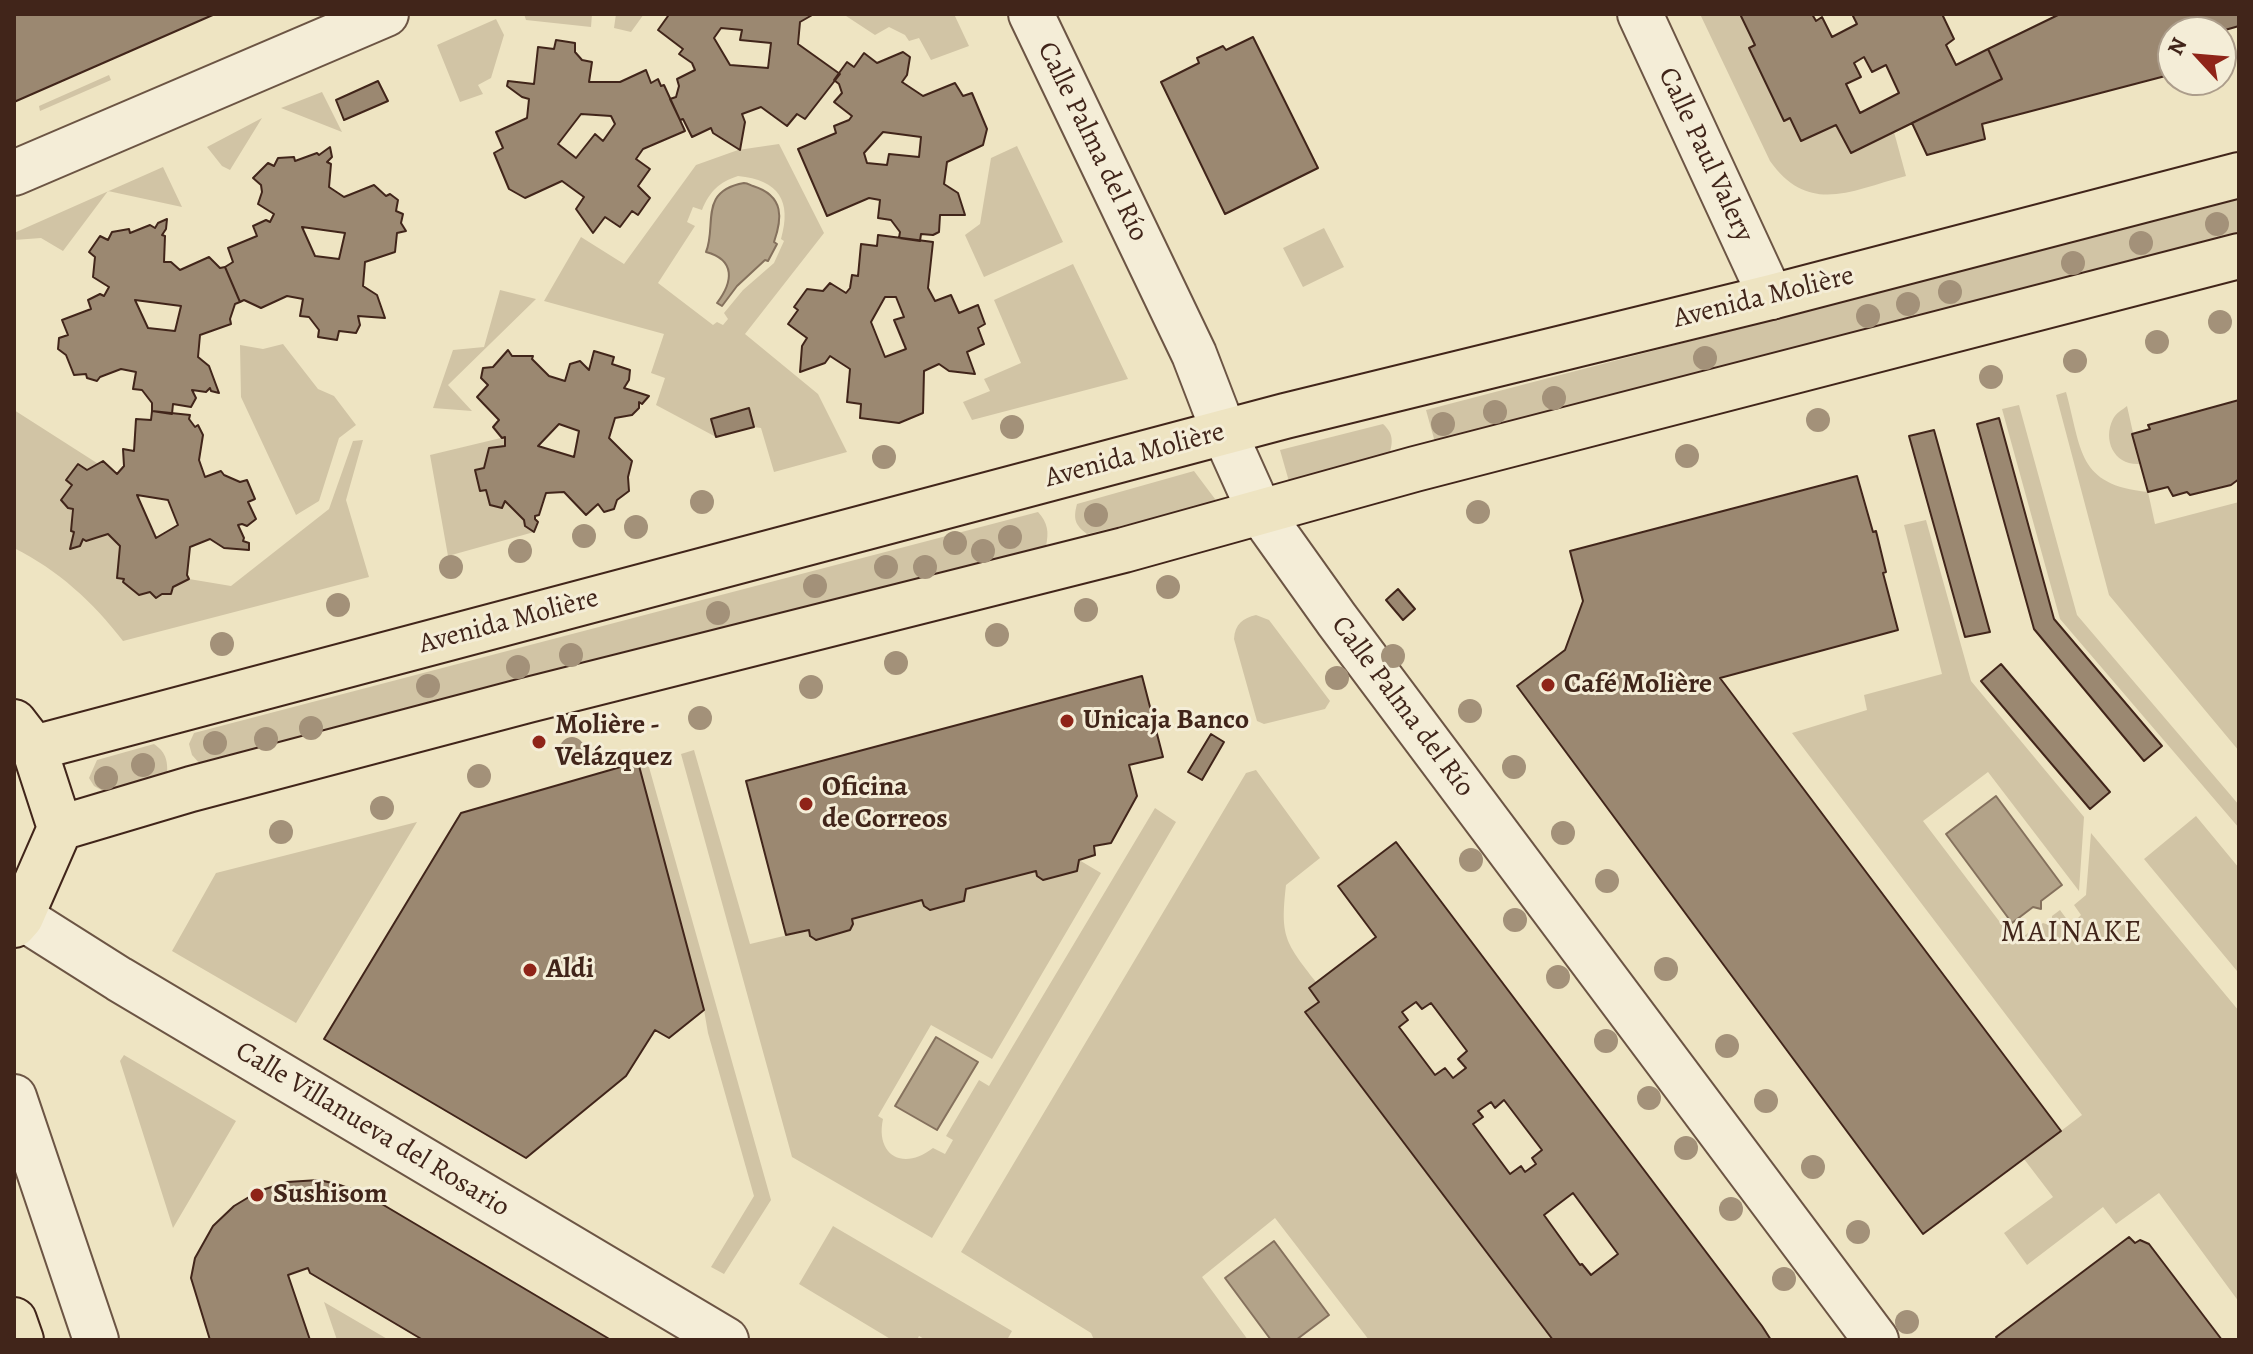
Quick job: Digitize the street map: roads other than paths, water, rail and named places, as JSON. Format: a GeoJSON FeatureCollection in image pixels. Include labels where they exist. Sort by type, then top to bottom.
{"type":"FeatureCollection","features":[{"type":"Feature","properties":{"kind":"main road","name":"Avenida Molière"},"geometry":{"type":"LineString","coordinates":[[24,735],[1771,297],[2239,175]]}},
{"type":"Feature","properties":{"kind":"main road"},"geometry":{"type":"LineString","coordinates":[[60,828],[191,789],[528,700],[1124,550],[2239,256]]}},
{"type":"Feature","properties":{"kind":"main road"},"geometry":{"type":"LineString","coordinates":[[18,921],[60,828],[24,735]]}},
{"type":"Feature","properties":{"kind":"main road"},"geometry":{"type":"LineString","coordinates":[[14,1320],[21,1340]]}},
{"type":"Feature","properties":{"kind":"street"},"geometry":{"type":"LineString","coordinates":[[14,173],[386,14]]}},
{"type":"Feature","properties":{"kind":"street","name":"Calle Palma del Río"},"geometry":{"type":"LineString","coordinates":[[1031,14],[1194,354],[1260,512],[1337,620],[1876,1340]]}},
{"type":"Feature","properties":{"kind":"street","name":"Calle Paul Valery"},"geometry":{"type":"LineString","coordinates":[[1640,14],[1771,297]]}},
{"type":"Feature","properties":{"kind":"street","name":"Calle Villanueva del Rosario"},"geometry":{"type":"LineString","coordinates":[[18,921],[726,1340]]}},
{"type":"Feature","properties":{"kind":"street"},"geometry":{"type":"LineString","coordinates":[[14,1097],[96,1340]]}},
{"type":"Feature","properties":{"kind":"place","name":"Café Molière"},"geometry":{"type":"Point","coordinates":[1548,685]}},
{"type":"Feature","properties":{"kind":"place","name":"Unicaja Banco"},"geometry":{"type":"Point","coordinates":[1067,721]}},
{"type":"Feature","properties":{"kind":"place","name":"Molière - Velázquez"},"geometry":{"type":"Point","coordinates":[539,742]}},
{"type":"Feature","properties":{"kind":"place","name":"Oficina de Correos"},"geometry":{"type":"Point","coordinates":[806,804]}},
{"type":"Feature","properties":{"kind":"place","name":"Aldi"},"geometry":{"type":"Point","coordinates":[530,970]}},
{"type":"Feature","properties":{"kind":"place","name":"Sushisom"},"geometry":{"type":"Point","coordinates":[257,1195]}},
{"type":"Feature","properties":{"kind":"district","name":"MAINAKE"},"geometry":{"type":"Point","coordinates":[2072,934]}}]}
